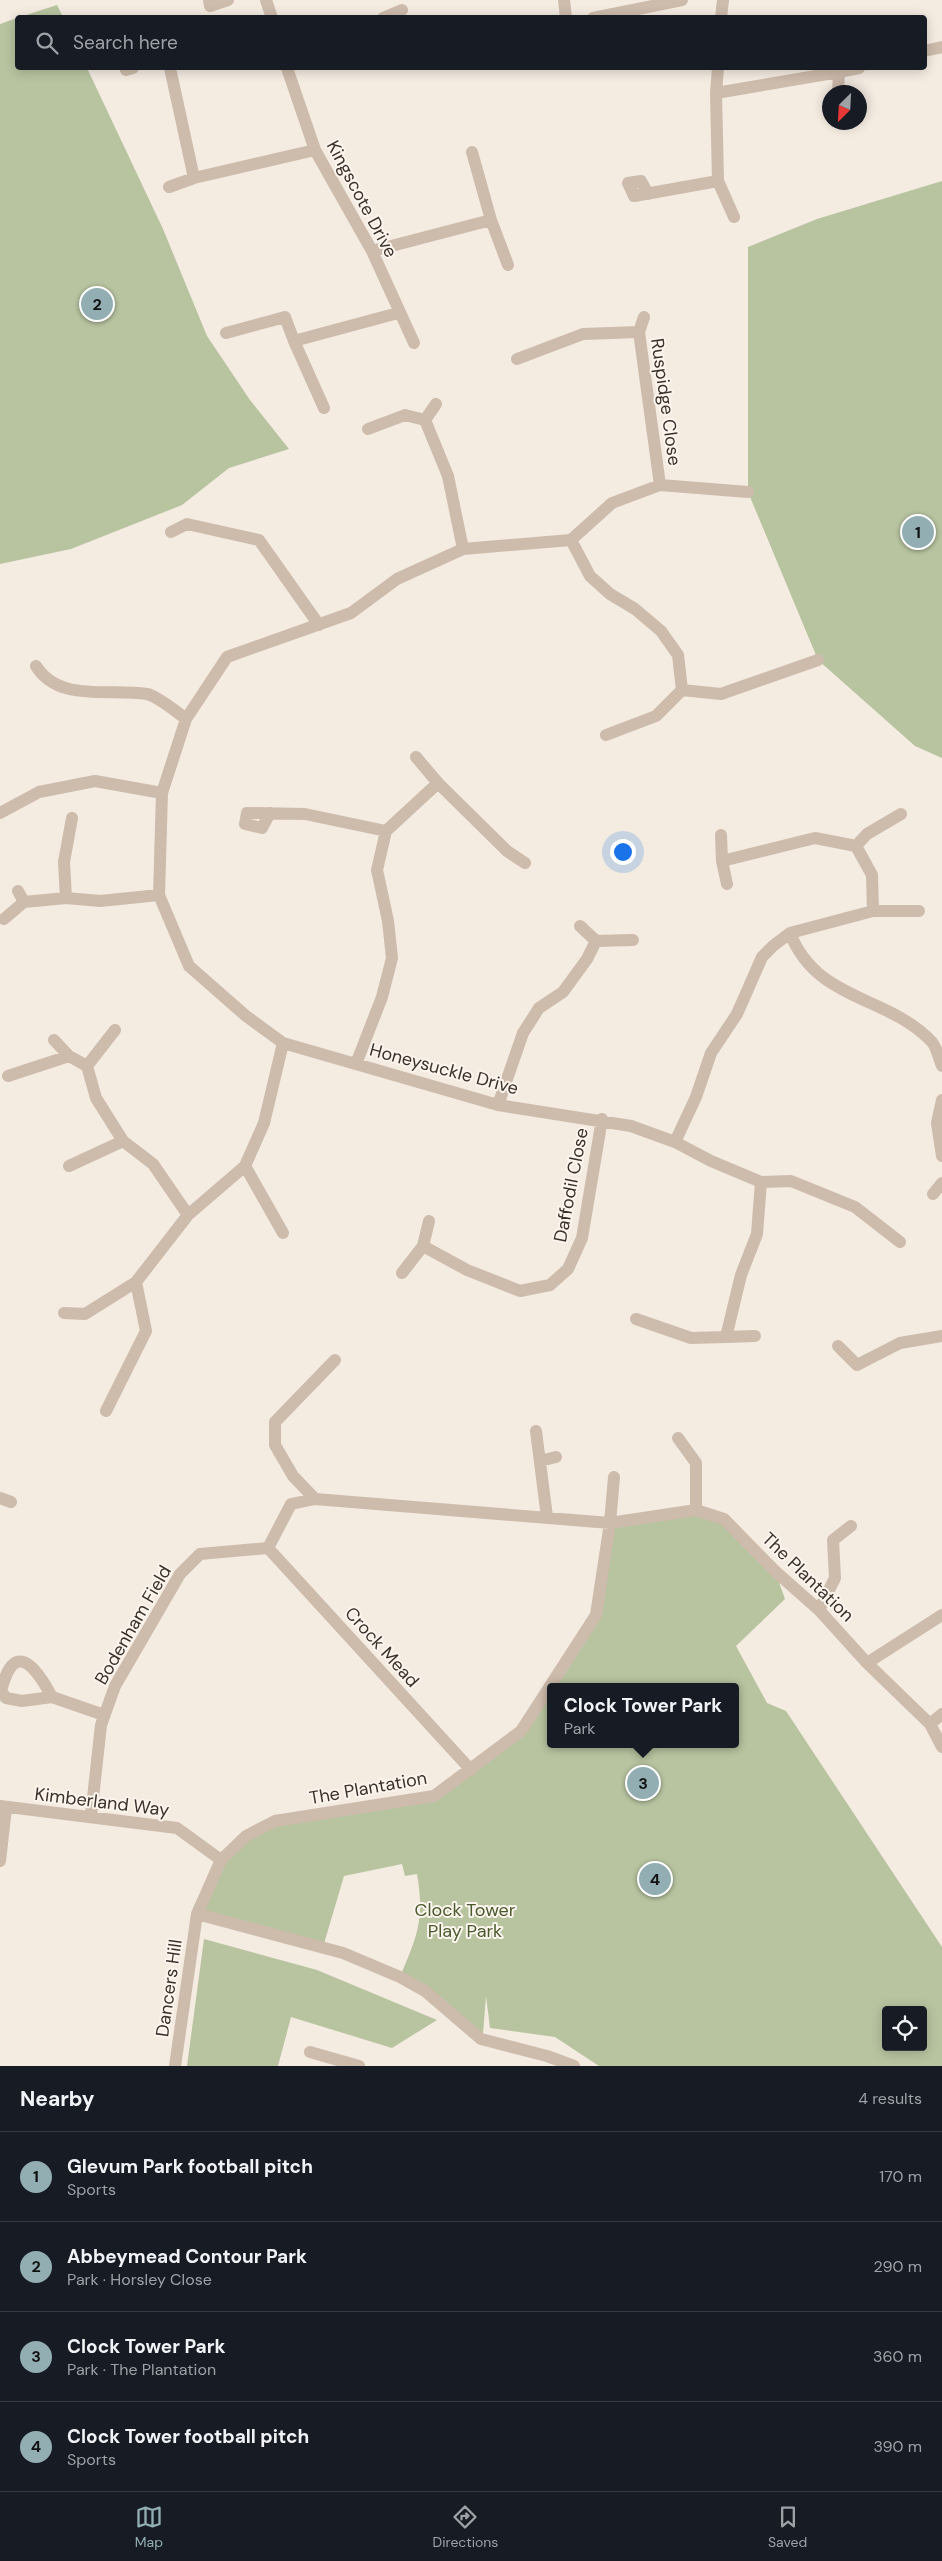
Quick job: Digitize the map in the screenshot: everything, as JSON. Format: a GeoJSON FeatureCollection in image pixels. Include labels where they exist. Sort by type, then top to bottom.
{"type":"FeatureCollection","features":[{"type":"Feature","properties":{"kind":"street"},"geometry":{"type":"LineString","coordinates":[[209,0],[210,6],[228,0]]}},
{"type":"Feature","properties":{"kind":"street"},"geometry":{"type":"LineString","coordinates":[[266,0],[271,15]]}},
{"type":"Feature","properties":{"kind":"street"},"geometry":{"type":"LineString","coordinates":[[564,0],[566,15]]}},
{"type":"Feature","properties":{"kind":"street"},"geometry":{"type":"LineString","coordinates":[[608,15],[682,0]]}},
{"type":"Feature","properties":{"kind":"street"},"geometry":{"type":"LineString","coordinates":[[721,15],[723,0]]}},
{"type":"Feature","properties":{"kind":"street"},"geometry":{"type":"LineString","coordinates":[[390,15],[402,10]]}},
{"type":"Feature","properties":{"kind":"street"},"geometry":{"type":"LineString","coordinates":[[927,50],[942,47]]}},
{"type":"Feature","properties":{"kind":"street"},"geometry":{"type":"LineString","coordinates":[[170,70],[194,178]]}},
{"type":"Feature","properties":{"kind":"street","name":"Kingscote Drive"},"geometry":{"type":"LineString","coordinates":[[288,70],[315,150],[372,251],[398,313],[414,343]]}},
{"type":"Feature","properties":{"kind":"street"},"geometry":{"type":"LineString","coordinates":[[718,70],[716,93],[718,181],[734,217]]}},
{"type":"Feature","properties":{"kind":"street"},"geometry":{"type":"LineString","coordinates":[[716,93],[849,70]]}},
{"type":"Feature","properties":{"kind":"street"},"geometry":{"type":"LineString","coordinates":[[838,85],[839,72]]}},
{"type":"Feature","properties":{"kind":"street"},"geometry":{"type":"LineString","coordinates":[[169,187],[194,178],[315,150]]}},
{"type":"Feature","properties":{"kind":"street"},"geometry":{"type":"LineString","coordinates":[[472,152],[491,220],[508,266]]}},
{"type":"Feature","properties":{"kind":"street"},"geometry":{"type":"LineString","coordinates":[[628,183],[634,196],[718,181]]}},
{"type":"Feature","properties":{"kind":"street"},"geometry":{"type":"LineString","coordinates":[[372,251],[491,220]]}},
{"type":"Feature","properties":{"kind":"street"},"geometry":{"type":"LineString","coordinates":[[294,341],[398,313]]}},
{"type":"Feature","properties":{"kind":"street"},"geometry":{"type":"LineString","coordinates":[[226,333],[285,317],[324,408]]}},
{"type":"Feature","properties":{"kind":"street"},"geometry":{"type":"LineString","coordinates":[[639,332],[644,317]]}},
{"type":"Feature","properties":{"kind":"street","name":"Ruspidge Close"},"geometry":{"type":"LineString","coordinates":[[517,359],[583,334],[639,332],[660,485]]}},
{"type":"Feature","properties":{"kind":"street"},"geometry":{"type":"LineString","coordinates":[[425,420],[436,404]]}},
{"type":"Feature","properties":{"kind":"street"},"geometry":{"type":"LineString","coordinates":[[368,429],[405,415],[425,420]]}},
{"type":"Feature","properties":{"kind":"street"},"geometry":{"type":"LineString","coordinates":[[425,420],[448,476],[463,549],[571,540],[612,503],[660,485],[748,492]]}},
{"type":"Feature","properties":{"kind":"street"},"geometry":{"type":"LineString","coordinates":[[172,532],[187,524],[259,537],[319,625]]}},
{"type":"Feature","properties":{"kind":"street"},"geometry":{"type":"LineString","coordinates":[[571,540],[590,576],[610,594],[635,609],[661,631],[678,655],[682,690]]}},
{"type":"Feature","properties":{"kind":"street","name":"Honeysuckle Drive"},"geometry":{"type":"LineString","coordinates":[[463,549],[397,580],[351,613],[227,657],[186,718],[162,793],[159,895],[189,966],[246,1016],[283,1043],[498,1105],[602,1119],[631,1126],[674,1142],[710,1161],[761,1182],[791,1181],[855,1207],[900,1242]]}},
{"type":"Feature","properties":{"kind":"street"},"geometry":{"type":"LineString","coordinates":[[682,690],[721,694],[818,660]]}},
{"type":"Feature","properties":{"kind":"street"},"geometry":{"type":"LineString","coordinates":[[36,666],[42,676],[55,686],[99,693],[149,694],[186,718]]}},
{"type":"Feature","properties":{"kind":"street"},"geometry":{"type":"LineString","coordinates":[[606,735],[656,716],[682,690]]}},
{"type":"Feature","properties":{"kind":"street"},"geometry":{"type":"LineString","coordinates":[[416,757],[438,782],[507,851],[525,863]]}},
{"type":"Feature","properties":{"kind":"street"},"geometry":{"type":"LineString","coordinates":[[0,813],[39,792],[95,781],[162,793]]}},
{"type":"Feature","properties":{"kind":"street"},"geometry":{"type":"LineString","coordinates":[[356,1064],[382,997],[392,958],[388,920],[377,870],[386,831],[438,782]]}},
{"type":"Feature","properties":{"kind":"street"},"geometry":{"type":"LineString","coordinates":[[247,813],[305,814],[386,831]]}},
{"type":"Feature","properties":{"kind":"street"},"geometry":{"type":"LineString","coordinates":[[856,846],[867,834],[901,814]]}},
{"type":"Feature","properties":{"kind":"street"},"geometry":{"type":"LineString","coordinates":[[66,898],[64,862],[72,818]]}},
{"type":"Feature","properties":{"kind":"street"},"geometry":{"type":"LineString","coordinates":[[721,835],[722,861],[727,884]]}},
{"type":"Feature","properties":{"kind":"street"},"geometry":{"type":"LineString","coordinates":[[722,861],[815,838],[856,846]]}},
{"type":"Feature","properties":{"kind":"street"},"geometry":{"type":"LineString","coordinates":[[856,846],[872,875],[873,911]]}},
{"type":"Feature","properties":{"kind":"street"},"geometry":{"type":"LineString","coordinates":[[4,918],[21,896],[100,901],[159,895]]}},
{"type":"Feature","properties":{"kind":"street"},"geometry":{"type":"LineString","coordinates":[[674,1142],[696,1097],[711,1054],[737,1014],[762,957],[790,933],[873,911],[919,911]]}},
{"type":"Feature","properties":{"kind":"street"},"geometry":{"type":"LineString","coordinates":[[580,926],[596,941],[632,940]]}},
{"type":"Feature","properties":{"kind":"street"},"geometry":{"type":"LineString","coordinates":[[790,933],[796,948],[810,967],[833,986],[906,1021],[933,1043],[942,1066]]}},
{"type":"Feature","properties":{"kind":"street"},"geometry":{"type":"LineString","coordinates":[[498,1105],[523,1033],[539,1008],[563,992],[587,959],[596,941]]}},
{"type":"Feature","properties":{"kind":"street"},"geometry":{"type":"LineString","coordinates":[[87,1066],[115,1030]]}},
{"type":"Feature","properties":{"kind":"street"},"geometry":{"type":"LineString","coordinates":[[54,1040],[70,1056],[87,1066],[96,1098],[123,1141],[153,1164],[188,1215]]}},
{"type":"Feature","properties":{"kind":"street"},"geometry":{"type":"LineString","coordinates":[[64,1313],[85,1314],[136,1282],[188,1215],[245,1166],[264,1123],[283,1043]]}},
{"type":"Feature","properties":{"kind":"street"},"geometry":{"type":"LineString","coordinates":[[8,1076],[70,1056]]}},
{"type":"Feature","properties":{"kind":"street"},"geometry":{"type":"LineString","coordinates":[[942,1100],[937,1123],[942,1156]]}},
{"type":"Feature","properties":{"kind":"street","name":"Daffodil Close"},"geometry":{"type":"LineString","coordinates":[[423,1246],[467,1270],[520,1291],[550,1285],[568,1269],[582,1238],[602,1119]]}},
{"type":"Feature","properties":{"kind":"street"},"geometry":{"type":"LineString","coordinates":[[69,1166],[123,1141]]}},
{"type":"Feature","properties":{"kind":"street"},"geometry":{"type":"LineString","coordinates":[[245,1166],[267,1215],[283,1233]]}},
{"type":"Feature","properties":{"kind":"street"},"geometry":{"type":"LineString","coordinates":[[726,1337],[740,1275],[757,1234],[761,1182]]}},
{"type":"Feature","properties":{"kind":"street"},"geometry":{"type":"LineString","coordinates":[[933,1194],[942,1184]]}},
{"type":"Feature","properties":{"kind":"street"},"geometry":{"type":"LineString","coordinates":[[402,1273],[423,1246],[429,1221]]}},
{"type":"Feature","properties":{"kind":"street"},"geometry":{"type":"LineString","coordinates":[[106,1411],[146,1331],[136,1282]]}},
{"type":"Feature","properties":{"kind":"street"},"geometry":{"type":"LineString","coordinates":[[636,1319],[691,1338],[755,1336]]}},
{"type":"Feature","properties":{"kind":"street"},"geometry":{"type":"LineString","coordinates":[[838,1346],[857,1365],[900,1343],[942,1336]]}},
{"type":"Feature","properties":{"kind":"street"},"geometry":{"type":"LineString","coordinates":[[315,1498],[293,1476],[275,1445],[275,1422],[334,1360]]}},
{"type":"Feature","properties":{"kind":"street"},"geometry":{"type":"LineString","coordinates":[[536,1431],[547,1517]]}},
{"type":"Feature","properties":{"kind":"street"},"geometry":{"type":"LineString","coordinates":[[678,1438],[696,1463],[696,1510]]}},
{"type":"Feature","properties":{"kind":"street"},"geometry":{"type":"LineString","coordinates":[[540,1461],[556,1456]]}},
{"type":"Feature","properties":{"kind":"street"},"geometry":{"type":"LineString","coordinates":[[610,1523],[614,1477]]}},
{"type":"Feature","properties":{"kind":"street","name":"The Plantation"},"geometry":{"type":"LineString","coordinates":[[268,1548],[291,1504],[315,1498],[610,1523],[696,1510],[724,1519],[775,1571],[819,1610],[867,1663],[930,1724],[942,1747]]}},
{"type":"Feature","properties":{"kind":"street","name":"The Plantation"},"geometry":{"type":"LineString","coordinates":[[552,1683],[596,1615],[610,1523]]}},
{"type":"Feature","properties":{"kind":"street"},"geometry":{"type":"LineString","coordinates":[[819,1610],[835,1578],[832,1540],[851,1526]]}},
{"type":"Feature","properties":{"kind":"street","name":"Bodenham Field"},"geometry":{"type":"LineString","coordinates":[[91,1816],[97,1750],[104,1715],[115,1686],[180,1574],[200,1554],[268,1548]]}},
{"type":"Feature","properties":{"kind":"street","name":"Crock Mead"},"geometry":{"type":"LineString","coordinates":[[268,1548],[470,1770]]}},
{"type":"Feature","properties":{"kind":"street"},"geometry":{"type":"LineString","coordinates":[[867,1663],[942,1615]]}},
{"type":"Feature","properties":{"kind":"street","name":"The Plantation"},"geometry":{"type":"LineString","coordinates":[[197,1914],[221,1860],[246,1836],[275,1821],[434,1796],[521,1732],[547,1691]]}},
{"type":"Feature","properties":{"kind":"street"},"geometry":{"type":"LineString","coordinates":[[52,1697],[104,1715]]}},
{"type":"Feature","properties":{"kind":"street"},"geometry":{"type":"LineString","coordinates":[[930,1724],[942,1714]]}},
{"type":"Feature","properties":{"kind":"street"},"geometry":{"type":"LineString","coordinates":[[0,1861],[3,1807]]}},
{"type":"Feature","properties":{"kind":"street","name":"Kimberland Way"},"geometry":{"type":"LineString","coordinates":[[3,1807],[91,1816],[176,1828],[221,1860]]}},
{"type":"Feature","properties":{"kind":"street"},"geometry":{"type":"LineString","coordinates":[[197,1914],[351,1956],[400,1977],[424,1991],[481,2039],[547,2056],[574,2066]]}},
{"type":"Feature","properties":{"kind":"street","name":"Dancers Hill"},"geometry":{"type":"LineString","coordinates":[[175,2066],[197,1914]]}},
{"type":"Feature","properties":{"kind":"street"},"geometry":{"type":"LineString","coordinates":[[310,2052],[359,2066]]}},
{"type":"Feature","properties":{"kind":"green space"},"geometry":{"type":"Polygon","coordinates":[[[57,5],[62,15],[26,15],[57,5]]]}},
{"type":"Feature","properties":{"kind":"green space"},"geometry":{"type":"Polygon","coordinates":[[[15,19],[15,70],[88,70],[163,229],[207,336],[250,400],[289,449],[229,468],[182,505],[71,549],[0,564],[0,24],[15,19]]]}},
{"type":"Feature","properties":{"kind":"green space"},"geometry":{"type":"Polygon","coordinates":[[[942,181],[942,758],[915,746],[818,660],[748,492],[748,247],[817,219],[942,181]]]}},
{"type":"Feature","properties":{"kind":"green space","name":"Clock Tower Play Park"},"geometry":{"type":"Polygon","coordinates":[[[696,1510],[724,1519],[775,1571],[785,1599],[736,1646],[767,1703],[786,1711],[942,1947],[942,2066],[599,2066],[555,2037],[490,2028],[486,1996],[483,2034],[400,1977],[415,1939],[420,1916],[417,1874],[405,1876],[402,1864],[344,1876],[323,1947],[197,1914],[221,1860],[275,1821],[434,1796],[521,1732],[547,1691],[547,1748],[739,1748],[739,1683],[552,1683],[596,1615],[610,1523],[696,1510]]]}},
{"type":"Feature","properties":{"kind":"green space"},"geometry":{"type":"Polygon","coordinates":[[[204,1939],[317,1970],[437,2020],[392,2048],[291,2017],[278,2066],[187,2066],[204,1939]]]}},
{"type":"Feature","properties":{"kind":"place","name":"Abbeymead Contour Park"},"geometry":{"type":"Point","coordinates":[97,304]}},
{"type":"Feature","properties":{"kind":"place","name":"Glevum Park football pitch"},"geometry":{"type":"Point","coordinates":[918,532]}},
{"type":"Feature","properties":{"kind":"place","name":"Clock Tower Park"},"geometry":{"type":"Point","coordinates":[643,1783]}},
{"type":"Feature","properties":{"kind":"place","name":"Clock Tower football pitch"},"geometry":{"type":"Point","coordinates":[655,1879]}}]}
